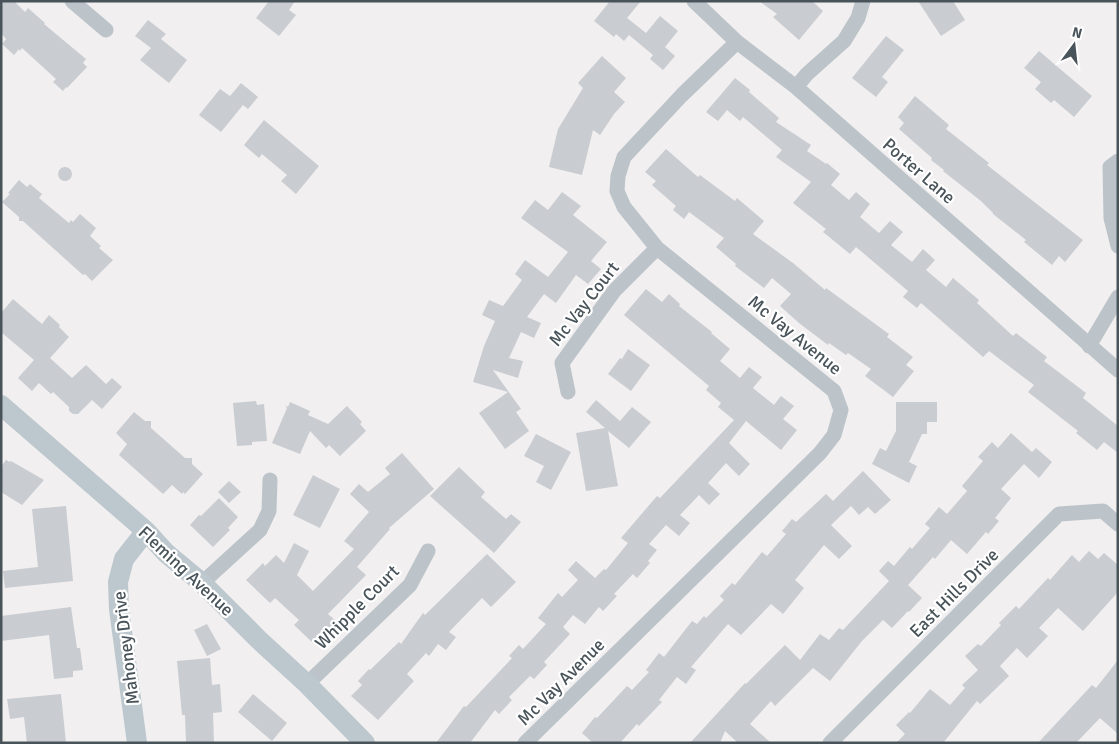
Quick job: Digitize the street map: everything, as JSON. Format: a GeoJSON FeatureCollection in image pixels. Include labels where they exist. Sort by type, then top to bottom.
{"type":"FeatureCollection","features":[{"type":"Feature","properties":{"kind":"street"},"geometry":{"type":"LineString","coordinates":[[72,1],[106,30]]}},
{"type":"Feature","properties":{"kind":"street","name":"Porter Lane"},"geometry":{"type":"LineString","coordinates":[[694,1],[737,42],[796,87],[1118,370]]}},
{"type":"Feature","properties":{"kind":"street"},"geometry":{"type":"LineString","coordinates":[[796,87],[844,41],[858,18],[863,1]]}},
{"type":"Feature","properties":{"kind":"street","name":"Mc Vay Avenue"},"geometry":{"type":"LineString","coordinates":[[525,743],[820,453],[834,435],[841,410],[834,391],[657,248],[624,208],[617,191],[618,176],[624,157],[682,94],[737,42]]}},
{"type":"Feature","properties":{"kind":"street"},"geometry":{"type":"LineString","coordinates":[[1118,161],[1110,167],[1111,218],[1118,246]]}},
{"type":"Feature","properties":{"kind":"street","name":"Mc Vay Court"},"geometry":{"type":"LineString","coordinates":[[568,392],[562,363],[614,291],[657,248]]}},
{"type":"Feature","properties":{"kind":"street"},"geometry":{"type":"LineString","coordinates":[[1089,346],[1118,297]]}},
{"type":"Feature","properties":{"kind":"street","name":"Fleming Avenue"},"geometry":{"type":"LineString","coordinates":[[1,405],[146,532],[166,553],[202,584],[307,684],[365,743]]}},
{"type":"Feature","properties":{"kind":"street"},"geometry":{"type":"LineString","coordinates":[[202,584],[260,530],[269,511],[270,480]]}},
{"type":"Feature","properties":{"kind":"street","name":"East Hills Drive"},"geometry":{"type":"LineString","coordinates":[[830,743],[1059,514],[1103,511],[1118,524]]}},
{"type":"Feature","properties":{"kind":"street","name":"Mahoney Drive"},"geometry":{"type":"LineString","coordinates":[[137,743],[119,609],[118,582],[124,559],[146,532]]}},
{"type":"Feature","properties":{"kind":"street","name":"Whipple Court"},"geometry":{"type":"LineString","coordinates":[[307,684],[410,585],[428,551]]}},
{"type":"Feature","properties":{"kind":"building"},"geometry":{"type":"Polygon","coordinates":[[[1,1],[14,1],[25,12],[28,8],[86,59],[83,63],[87,67],[63,91],[53,82],[56,79],[22,48],[14,55],[2,44],[6,39],[1,33],[1,1]]]}},
{"type":"Feature","properties":{"kind":"building"},"geometry":{"type":"Polygon","coordinates":[[[269,1],[295,1],[289,10],[296,15],[279,36],[256,18],[269,1]]]}},
{"type":"Feature","properties":{"kind":"building"},"geometry":{"type":"Polygon","coordinates":[[[610,1],[641,1],[627,18],[646,33],[660,16],[678,31],[665,47],[675,56],[663,70],[650,59],[653,55],[629,35],[624,41],[616,34],[614,37],[594,21],[610,1]]]}},
{"type":"Feature","properties":{"kind":"building"},"geometry":{"type":"Polygon","coordinates":[[[759,1],[812,1],[823,11],[799,40],[773,17],[777,14],[759,1]]]}},
{"type":"Feature","properties":{"kind":"building"},"geometry":{"type":"Polygon","coordinates":[[[918,1],[953,1],[965,20],[941,36],[918,1]]]}},
{"type":"Feature","properties":{"kind":"building"},"geometry":{"type":"Polygon","coordinates":[[[148,20],[166,34],[161,39],[187,60],[169,83],[140,60],[151,48],[135,36],[148,20]]]}},
{"type":"Feature","properties":{"kind":"building"},"geometry":{"type":"Polygon","coordinates":[[[886,36],[904,50],[882,77],[888,82],[876,97],[852,78],[886,36]]]}},
{"type":"Feature","properties":{"kind":"building"},"geometry":{"type":"Polygon","coordinates":[[[1039,51],[1092,96],[1074,117],[1054,100],[1051,103],[1035,89],[1041,82],[1024,68],[1039,51]]]}},
{"type":"Feature","properties":{"kind":"building"},"geometry":{"type":"Polygon","coordinates":[[[602,56],[626,78],[614,92],[625,102],[614,114],[600,135],[593,130],[582,175],[549,167],[558,129],[583,88],[578,83],[602,56]]]}},
{"type":"Feature","properties":{"kind":"building"},"geometry":{"type":"Polygon","coordinates":[[[735,78],[779,118],[776,122],[811,145],[807,151],[827,163],[840,174],[831,185],[849,200],[856,192],[870,204],[860,217],[879,233],[890,221],[903,232],[891,245],[912,262],[923,249],[935,260],[926,270],[946,287],[953,278],[979,300],[977,303],[1013,336],[1016,333],[1047,357],[1044,361],[1086,393],[1083,398],[1118,426],[1118,453],[1104,442],[1097,450],[1076,433],[1078,431],[1028,392],[1034,385],[989,351],[983,357],[921,303],[917,308],[903,297],[908,291],[856,247],[850,254],[823,232],[826,229],[793,203],[811,182],[776,157],[782,150],[743,117],[740,121],[727,110],[718,121],[706,112],[735,78]]]}},
{"type":"Feature","properties":{"kind":"building"},"geometry":{"type":"Polygon","coordinates":[[[241,83],[258,97],[248,109],[243,105],[221,132],[199,115],[220,89],[230,96],[241,83]]]}},
{"type":"Feature","properties":{"kind":"building"},"geometry":{"type":"Polygon","coordinates":[[[915,96],[949,125],[946,129],[989,163],[987,165],[1083,240],[1065,262],[1059,256],[1052,265],[1024,242],[1026,240],[993,214],[981,201],[943,171],[931,160],[932,158],[899,129],[904,123],[898,117],[915,96]]]}},
{"type":"Feature","properties":{"kind":"building"},"geometry":{"type":"Polygon","coordinates":[[[264,120],[319,166],[296,194],[281,181],[287,175],[262,154],[259,158],[244,145],[264,120]]]}},
{"type":"Feature","properties":{"kind":"building"},"geometry":{"type":"Polygon","coordinates":[[[666,149],[698,177],[700,175],[735,201],[737,198],[764,221],[753,234],[793,263],[825,290],[826,288],[889,334],[887,337],[913,357],[906,365],[914,371],[893,397],[865,376],[871,369],[848,353],[846,355],[829,343],[828,345],[780,306],[791,294],[772,278],[764,288],[735,266],[736,264],[716,247],[724,238],[689,212],[684,219],[673,210],[676,206],[652,185],[656,181],[645,172],[666,149]]]}},
{"type":"Feature","properties":{"kind":"building"},"geometry":{"type":"Polygon","coordinates":[[[65,167],[70,169],[72,174],[70,179],[65,181],[60,179],[58,174],[60,169],[65,167]]]}},
{"type":"Feature","properties":{"kind":"building"},"geometry":{"type":"Polygon","coordinates":[[[19,180],[27,187],[30,184],[42,194],[39,198],[69,223],[71,220],[73,222],[80,214],[96,228],[90,236],[101,246],[99,248],[113,260],[92,281],[23,221],[19,221],[19,217],[2,202],[19,180]]]}},
{"type":"Feature","properties":{"kind":"building"},"geometry":{"type":"Polygon","coordinates":[[[562,192],[581,206],[573,215],[607,242],[591,261],[601,269],[588,284],[576,275],[556,303],[544,294],[527,317],[541,323],[534,338],[521,332],[509,358],[523,361],[518,378],[493,370],[521,409],[516,412],[529,431],[505,449],[479,413],[508,392],[473,382],[484,346],[495,321],[482,315],[489,300],[503,306],[522,280],[515,274],[525,260],[548,277],[568,252],[521,218],[535,200],[548,210],[562,192]]]}},
{"type":"Feature","properties":{"kind":"building"},"geometry":{"type":"Polygon","coordinates":[[[646,289],[662,302],[669,294],[680,304],[679,306],[730,349],[720,361],[740,378],[749,367],[762,377],[753,388],[774,405],[781,396],[794,406],[783,419],[797,430],[781,450],[746,421],[729,443],[750,464],[739,476],[726,463],[708,483],[720,494],[709,505],[699,495],[680,515],[690,523],[679,536],[666,525],[649,544],[657,550],[648,561],[650,563],[637,578],[633,574],[614,594],[617,596],[603,611],[599,607],[585,624],[573,615],[563,627],[570,634],[544,662],[547,665],[534,679],[530,676],[509,697],[512,700],[499,714],[495,710],[470,743],[436,743],[464,706],[466,707],[512,658],[509,656],[519,645],[523,649],[546,624],[538,618],[558,593],[562,597],[578,580],[568,570],[576,561],[595,578],[604,569],[606,570],[628,543],[621,538],[657,496],[660,498],[734,420],[718,407],[721,403],[706,390],[709,386],[624,315],[646,289]]]}},
{"type":"Feature","properties":{"kind":"building"},"geometry":{"type":"Polygon","coordinates":[[[13,299],[42,324],[49,315],[69,337],[50,358],[72,378],[86,365],[106,384],[112,378],[122,387],[102,409],[92,400],[78,414],[73,414],[69,411],[69,407],[53,392],[51,394],[39,383],[32,391],[18,378],[34,360],[1,332],[1,313],[13,299]]]}},
{"type":"Feature","properties":{"kind":"building"},"geometry":{"type":"Polygon","coordinates":[[[628,349],[650,365],[631,391],[608,374],[620,358],[622,359],[628,349]]]}},
{"type":"Feature","properties":{"kind":"building"},"geometry":{"type":"Polygon","coordinates":[[[596,400],[620,421],[632,407],[651,422],[629,448],[608,431],[618,486],[586,491],[576,433],[605,428],[586,412],[596,400]]]}},
{"type":"Feature","properties":{"kind":"building"},"geometry":{"type":"Polygon","coordinates":[[[256,401],[257,405],[264,404],[267,441],[237,446],[233,403],[256,401]]]}},
{"type":"Feature","properties":{"kind":"building"},"geometry":{"type":"Polygon","coordinates":[[[290,402],[310,411],[308,415],[328,424],[347,406],[362,422],[360,424],[366,431],[340,456],[329,445],[326,448],[310,431],[300,454],[272,443],[287,408],[285,405],[288,407],[290,402]]]}},
{"type":"Feature","properties":{"kind":"building"},"geometry":{"type":"Polygon","coordinates":[[[896,402],[937,402],[937,422],[927,422],[927,434],[922,434],[909,462],[917,466],[909,483],[872,464],[880,448],[886,451],[896,431],[896,402]]]}},
{"type":"Feature","properties":{"kind":"building"},"geometry":{"type":"Polygon","coordinates":[[[134,412],[145,421],[151,421],[151,428],[185,458],[192,458],[192,464],[203,474],[185,494],[183,492],[182,494],[172,485],[163,494],[119,455],[127,444],[116,433],[134,412]]]}},
{"type":"Feature","properties":{"kind":"building"},"geometry":{"type":"Polygon","coordinates":[[[1011,433],[1032,452],[1036,448],[1052,462],[1039,478],[1024,464],[1001,489],[1011,498],[995,518],[999,521],[988,534],[986,532],[967,554],[951,540],[935,559],[933,557],[908,585],[922,598],[909,612],[892,628],[883,620],[862,641],[830,681],[813,668],[775,706],[771,701],[750,724],[771,743],[738,743],[725,731],[720,743],[690,743],[745,683],[785,645],[800,660],[820,634],[829,640],[839,628],[843,630],[889,581],[879,571],[888,561],[894,566],[910,547],[912,549],[930,528],[925,524],[939,507],[947,514],[967,491],[962,486],[983,461],[978,457],[992,442],[998,448],[1011,433]]]}},
{"type":"Feature","properties":{"kind":"building"},"geometry":{"type":"Polygon","coordinates":[[[536,434],[571,452],[551,490],[536,482],[544,466],[524,456],[536,434]]]}},
{"type":"Feature","properties":{"kind":"building"},"geometry":{"type":"Polygon","coordinates":[[[402,453],[434,489],[389,528],[357,567],[366,575],[328,614],[336,621],[314,644],[294,625],[299,620],[275,598],[270,603],[246,580],[263,563],[265,566],[276,555],[284,563],[294,543],[309,551],[297,575],[313,591],[354,549],[344,541],[369,512],[350,494],[359,484],[368,492],[390,474],[385,468],[402,453]]]}},
{"type":"Feature","properties":{"kind":"building"},"geometry":{"type":"Polygon","coordinates":[[[6,460],[44,480],[22,505],[1,492],[1,467],[6,460]]]}},
{"type":"Feature","properties":{"kind":"building"},"geometry":{"type":"Polygon","coordinates":[[[459,467],[485,492],[481,497],[506,519],[511,514],[521,522],[494,553],[430,496],[459,467]]]}},
{"type":"Feature","properties":{"kind":"building"},"geometry":{"type":"Polygon","coordinates":[[[863,471],[891,500],[875,514],[868,507],[859,515],[851,506],[831,525],[852,546],[839,559],[824,545],[795,580],[804,588],[783,614],[771,604],[741,635],[728,624],[691,667],[696,670],[686,684],[677,677],[659,700],[662,702],[639,726],[637,724],[620,743],[593,743],[582,733],[595,717],[597,718],[627,686],[632,690],[649,672],[646,670],[659,653],[664,657],[692,621],[697,624],[724,600],[720,596],[732,583],[735,585],[762,552],[767,556],[786,534],[782,531],[792,519],[796,522],[826,494],[833,501],[863,471]]]}},
{"type":"Feature","properties":{"kind":"building"},"geometry":{"type":"Polygon","coordinates":[[[313,475],[340,489],[320,528],[293,515],[313,475]]]}},
{"type":"Feature","properties":{"kind":"building"},"geometry":{"type":"Polygon","coordinates":[[[229,481],[241,492],[229,503],[218,492],[229,481]]]}},
{"type":"Feature","properties":{"kind":"building"},"geometry":{"type":"Polygon","coordinates":[[[219,498],[238,517],[228,528],[230,530],[213,547],[190,525],[219,498]]]}},
{"type":"Feature","properties":{"kind":"building"},"geometry":{"type":"Polygon","coordinates":[[[66,506],[73,581],[5,588],[3,571],[38,567],[32,509],[66,506]]]}},
{"type":"Feature","properties":{"kind":"building"},"geometry":{"type":"Polygon","coordinates":[[[1089,551],[1098,559],[1104,553],[1118,565],[1118,592],[1083,631],[1058,608],[1039,628],[1048,636],[1027,658],[1017,648],[1000,666],[1009,676],[980,704],[977,701],[943,743],[896,743],[905,734],[896,725],[910,713],[930,689],[950,705],[965,688],[962,685],[978,670],[965,656],[978,644],[981,646],[1001,625],[999,623],[1016,606],[1019,609],[1048,578],[1050,580],[1072,555],[1079,562],[1089,551]]]}},
{"type":"Feature","properties":{"kind":"building"},"geometry":{"type":"Polygon","coordinates":[[[487,554],[516,582],[491,607],[482,598],[449,632],[456,637],[446,650],[438,644],[429,656],[426,653],[407,674],[414,681],[378,720],[351,696],[362,685],[358,681],[399,642],[401,644],[423,613],[425,615],[487,554]]]}},
{"type":"Feature","properties":{"kind":"building"},"geometry":{"type":"Polygon","coordinates":[[[71,607],[77,648],[80,648],[83,670],[73,671],[73,677],[54,679],[49,635],[1,641],[1,616],[71,607]]]}},
{"type":"Feature","properties":{"kind":"building"},"geometry":{"type":"Polygon","coordinates":[[[207,624],[221,649],[207,656],[194,630],[207,624]]]}},
{"type":"Feature","properties":{"kind":"building"},"geometry":{"type":"Polygon","coordinates":[[[210,658],[212,685],[220,684],[222,712],[213,713],[214,743],[186,743],[185,715],[182,715],[177,661],[210,658]]]}},
{"type":"Feature","properties":{"kind":"building"},"geometry":{"type":"Polygon","coordinates":[[[1118,660],[1118,734],[1100,718],[1076,743],[1038,743],[1092,685],[1096,688],[1118,660]]]}},
{"type":"Feature","properties":{"kind":"building"},"geometry":{"type":"Polygon","coordinates":[[[61,694],[66,743],[27,743],[24,717],[10,719],[7,699],[61,694]]]}},
{"type":"Feature","properties":{"kind":"building"},"geometry":{"type":"Polygon","coordinates":[[[253,694],[287,723],[272,741],[238,712],[253,694]]]}}]}
